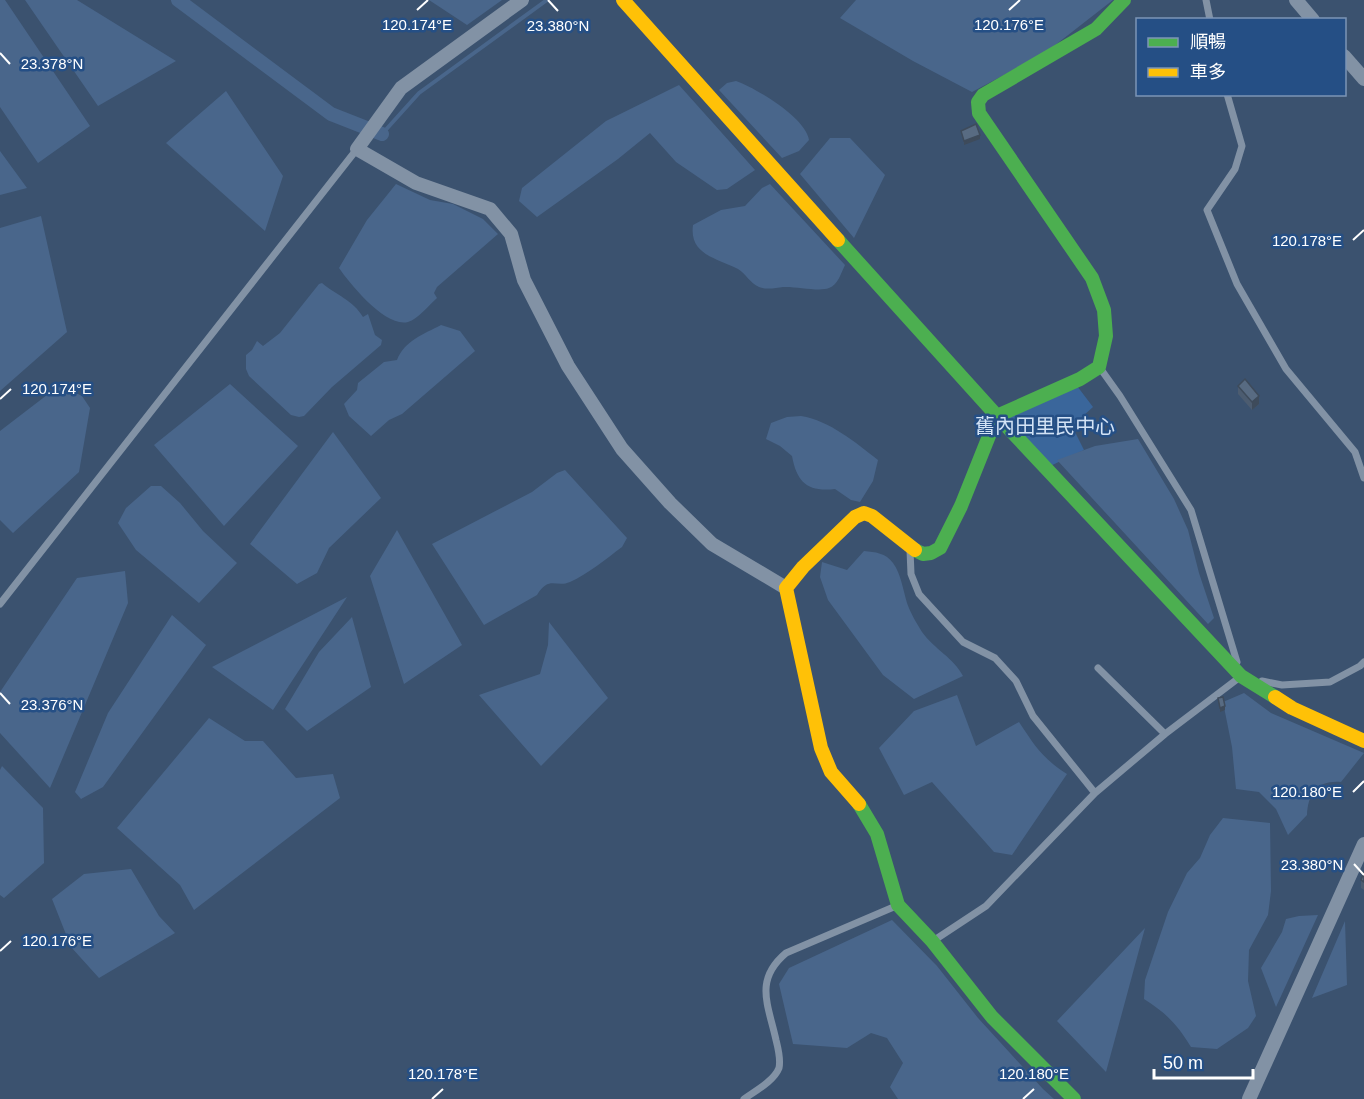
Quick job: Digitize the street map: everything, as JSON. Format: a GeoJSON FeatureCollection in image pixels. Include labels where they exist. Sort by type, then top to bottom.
{"type":"FeatureCollection","features":[{"type":"Feature","properties":{"kind":"street"},"geometry":{"type":"LineString","coordinates":[[522,0],[401,88],[357,149],[416,183],[490,209],[511,234],[524,280],[568,366],[622,449],[670,504],[712,544],[786,588],[821,748],[831,772],[861,807],[877,834],[898,905],[932,942],[992,1017],[1074,1099]]}},
{"type":"Feature","properties":{"kind":"street"},"geometry":{"type":"LineString","coordinates":[[623,0],[997,416],[1241,676],[1292,708],[1364,741]]}},
{"type":"Feature","properties":{"kind":"street"},"geometry":{"type":"LineString","coordinates":[[786,588],[803,567],[855,517],[864,513],[872,516],[910,547],[923,554],[940,548],[961,506],[997,416],[1080,379],[1099,367],[1106,336],[1104,310],[1092,278],[980,113],[978,102],[984,94],[1096,28],[1124,0]]}},
{"type":"Feature","properties":{"kind":"street"},"geometry":{"type":"LineString","coordinates":[[1296,0],[1311,18]]}},
{"type":"Feature","properties":{"kind":"street"},"geometry":{"type":"LineString","coordinates":[[1346,58],[1364,79]]}},
{"type":"Feature","properties":{"kind":"street"},"geometry":{"type":"LineString","coordinates":[[1249,1099],[1364,844]]}},
{"type":"Feature","properties":{"kind":"lane"},"geometry":{"type":"LineString","coordinates":[[1206,0],[1210,18]]}},
{"type":"Feature","properties":{"kind":"lane"},"geometry":{"type":"LineString","coordinates":[[1228,96],[1242,146],[1235,169],[1207,210],[1237,284],[1286,369],[1355,452],[1364,478]]}},
{"type":"Feature","properties":{"kind":"lane"},"geometry":{"type":"LineString","coordinates":[[0,604],[357,149]]}},
{"type":"Feature","properties":{"kind":"lane"},"geometry":{"type":"LineString","coordinates":[[1099,367],[1120,396],[1191,510],[1241,676]]}},
{"type":"Feature","properties":{"kind":"lane"},"geometry":{"type":"LineString","coordinates":[[910,547],[911,574],[919,594],[963,642],[995,658],[1016,681],[1033,716],[1095,793]]}},
{"type":"Feature","properties":{"kind":"lane"},"geometry":{"type":"LineString","coordinates":[[932,942],[986,906],[1095,793],[1165,734],[1241,676],[1282,685],[1330,682],[1364,662]]}},
{"type":"Feature","properties":{"kind":"lane"},"geometry":{"type":"LineString","coordinates":[[1098,668],[1165,734]]}},
{"type":"Feature","properties":{"kind":"lane"},"geometry":{"type":"LineString","coordinates":[[744,1099],[773,1077],[779,1067],[779,1052],[767,999],[766,981],[773,964],[786,953],[898,905]]}},
{"type":"Feature","properties":{"kind":"green space","name":"舊內田里民中心"},"geometry":{"type":"Polygon","coordinates":[[[1074,382],[1093,407],[1072,426],[1084,450],[1046,468],[997,416],[1074,382]]]}},
{"type":"Feature","properties":{"kind":"shaded area"},"geometry":{"type":"Polygon","coordinates":[[[0,0],[5,0],[90,126],[38,163],[0,107],[0,0]]]}},
{"type":"Feature","properties":{"kind":"shaded area"},"geometry":{"type":"Polygon","coordinates":[[[25,0],[77,0],[176,61],[98,106],[25,0]]]}},
{"type":"Feature","properties":{"kind":"shaded area"},"geometry":{"type":"Polygon","coordinates":[[[429,0],[502,0],[467,25],[429,0]]]}},
{"type":"Feature","properties":{"kind":"shaded area"},"geometry":{"type":"Polygon","coordinates":[[[856,0],[1113,0],[1045,53],[972,92],[913,61],[840,18],[856,0]]]}},
{"type":"Feature","properties":{"kind":"shaded area"},"geometry":{"type":"Polygon","coordinates":[[[736,81],[767,97],[799,122],[809,140],[799,151],[782,158],[719,90],[727,83],[736,81]]]}},
{"type":"Feature","properties":{"kind":"shaded area"},"geometry":{"type":"Polygon","coordinates":[[[679,85],[755,170],[727,189],[717,190],[676,162],[650,133],[537,217],[519,201],[522,188],[606,121],[679,85]]]}},
{"type":"Feature","properties":{"kind":"shaded area"},"geometry":{"type":"Polygon","coordinates":[[[226,91],[283,176],[265,231],[166,143],[226,91]]]}},
{"type":"Feature","properties":{"kind":"shaded area"},"geometry":{"type":"Polygon","coordinates":[[[830,138],[850,138],[885,175],[854,238],[800,174],[830,138]]]}},
{"type":"Feature","properties":{"kind":"shaded area"},"geometry":{"type":"Polygon","coordinates":[[[0,151],[27,188],[0,195],[0,151]]]}},
{"type":"Feature","properties":{"kind":"shaded area"},"geometry":{"type":"Polygon","coordinates":[[[396,184],[430,200],[453,204],[483,219],[498,234],[437,287],[434,293],[437,298],[408,322],[399,322],[379,312],[360,294],[339,268],[367,220],[396,184]]]}},
{"type":"Feature","properties":{"kind":"shaded area"},"geometry":{"type":"Polygon","coordinates":[[[770,184],[845,265],[832,286],[825,289],[762,288],[738,269],[706,254],[695,243],[693,225],[721,210],[745,206],[762,188],[770,184]]]}},
{"type":"Feature","properties":{"kind":"shaded area"},"geometry":{"type":"Polygon","coordinates":[[[41,216],[67,332],[0,391],[0,228],[41,216]]]}},
{"type":"Feature","properties":{"kind":"shaded area"},"geometry":{"type":"Polygon","coordinates":[[[322,283],[349,302],[363,317],[368,314],[375,335],[382,340],[381,345],[332,387],[304,416],[299,417],[291,415],[249,376],[246,369],[246,355],[257,341],[263,346],[280,333],[322,283]]]}},
{"type":"Feature","properties":{"kind":"shaded area"},"geometry":{"type":"Polygon","coordinates":[[[441,325],[460,331],[475,351],[402,414],[389,420],[371,436],[349,416],[344,404],[357,390],[358,383],[384,362],[397,360],[400,353],[410,343],[441,325]]]}},
{"type":"Feature","properties":{"kind":"shaded area"},"geometry":{"type":"Polygon","coordinates":[[[230,384],[298,446],[224,526],[154,445],[230,384]]]}},
{"type":"Feature","properties":{"kind":"shaded area"},"geometry":{"type":"Polygon","coordinates":[[[60,385],[82,396],[90,408],[79,472],[13,533],[0,520],[0,431],[60,385]]]}},
{"type":"Feature","properties":{"kind":"shaded area"},"geometry":{"type":"Polygon","coordinates":[[[801,416],[832,427],[878,460],[873,481],[860,502],[851,500],[835,489],[818,489],[805,484],[797,473],[792,456],[780,446],[766,439],[771,423],[787,417],[801,416]]]}},
{"type":"Feature","properties":{"kind":"shaded area"},"geometry":{"type":"Polygon","coordinates":[[[333,432],[381,498],[329,548],[317,573],[297,584],[250,544],[333,432]]]}},
{"type":"Feature","properties":{"kind":"shaded area"},"geometry":{"type":"Polygon","coordinates":[[[1138,439],[1174,499],[1188,530],[1214,618],[1208,624],[1057,460],[1095,446],[1138,439]]]}},
{"type":"Feature","properties":{"kind":"shaded area"},"geometry":{"type":"Polygon","coordinates":[[[565,470],[627,538],[622,547],[583,575],[570,582],[545,585],[537,595],[484,625],[432,544],[532,492],[557,473],[565,470]]]}},
{"type":"Feature","properties":{"kind":"shaded area"},"geometry":{"type":"Polygon","coordinates":[[[151,486],[161,486],[180,503],[203,531],[237,563],[199,603],[136,550],[118,523],[126,508],[151,486]]]}},
{"type":"Feature","properties":{"kind":"shaded area"},"geometry":{"type":"Polygon","coordinates":[[[397,530],[462,645],[404,684],[370,576],[397,530]]]}},
{"type":"Feature","properties":{"kind":"shaded area"},"geometry":{"type":"Polygon","coordinates":[[[864,551],[884,555],[893,563],[900,577],[908,607],[922,632],[963,676],[914,699],[883,675],[828,600],[820,577],[822,562],[847,570],[864,551]]]}},
{"type":"Feature","properties":{"kind":"shaded area"},"geometry":{"type":"Polygon","coordinates":[[[125,571],[128,603],[50,788],[0,733],[0,692],[77,578],[125,571]]]}},
{"type":"Feature","properties":{"kind":"shaded area"},"geometry":{"type":"Polygon","coordinates":[[[347,597],[273,710],[212,667],[347,597]]]}},
{"type":"Feature","properties":{"kind":"shaded area"},"geometry":{"type":"Polygon","coordinates":[[[172,615],[206,645],[103,787],[81,799],[75,792],[108,713],[172,615]]]}},
{"type":"Feature","properties":{"kind":"shaded area"},"geometry":{"type":"Polygon","coordinates":[[[352,617],[371,687],[307,731],[285,709],[319,652],[352,617]]]}},
{"type":"Feature","properties":{"kind":"shaded area"},"geometry":{"type":"Polygon","coordinates":[[[549,622],[608,698],[541,766],[479,695],[540,674],[548,645],[549,622]]]}},
{"type":"Feature","properties":{"kind":"shaded area"},"geometry":{"type":"Polygon","coordinates":[[[1244,693],[1271,713],[1364,753],[1341,782],[1326,783],[1312,794],[1307,815],[1288,835],[1276,809],[1259,792],[1236,789],[1232,747],[1223,702],[1244,693]]]}},
{"type":"Feature","properties":{"kind":"shaded area"},"geometry":{"type":"Polygon","coordinates":[[[957,695],[976,746],[1019,722],[1040,751],[1067,774],[1012,855],[994,852],[932,782],[904,795],[879,748],[914,711],[957,695]]]}},
{"type":"Feature","properties":{"kind":"shaded area"},"geometry":{"type":"Polygon","coordinates":[[[209,718],[245,741],[263,741],[296,778],[333,774],[340,798],[194,910],[180,885],[117,828],[209,718]]]}},
{"type":"Feature","properties":{"kind":"shaded area"},"geometry":{"type":"Polygon","coordinates":[[[2,766],[43,808],[44,863],[4,898],[0,895],[0,770],[2,766]]]}},
{"type":"Feature","properties":{"kind":"shaded area"},"geometry":{"type":"Polygon","coordinates":[[[1223,818],[1270,823],[1271,891],[1268,915],[1249,950],[1248,981],[1256,1016],[1248,1028],[1217,1049],[1191,1047],[1170,1020],[1144,999],[1145,980],[1168,912],[1187,873],[1200,858],[1210,835],[1223,818]]]}},
{"type":"Feature","properties":{"kind":"shaded area"},"geometry":{"type":"Polygon","coordinates":[[[131,869],[159,916],[175,933],[99,978],[71,947],[52,899],[84,874],[131,869]]]}},
{"type":"Feature","properties":{"kind":"shaded area"},"geometry":{"type":"Polygon","coordinates":[[[1318,915],[1276,1007],[1261,968],[1282,932],[1286,919],[1318,915]]]}},
{"type":"Feature","properties":{"kind":"shaded area"},"geometry":{"type":"Polygon","coordinates":[[[892,920],[937,966],[978,1018],[1054,1099],[898,1099],[890,1087],[903,1063],[887,1038],[871,1033],[847,1048],[793,1044],[779,984],[789,968],[892,920]]]}},
{"type":"Feature","properties":{"kind":"shaded area"},"geometry":{"type":"Polygon","coordinates":[[[1345,921],[1347,985],[1312,998],[1345,921]]]}},
{"type":"Feature","properties":{"kind":"shaded area"},"geometry":{"type":"Polygon","coordinates":[[[1145,928],[1106,1072],[1057,1021],[1145,928]]]}},
{"type":"Feature","properties":{"kind":"building"},"geometry":{"type":"Polygon","coordinates":[[[976,124],[980,135],[964,141],[961,131],[976,124]]]}},
{"type":"Feature","properties":{"kind":"building"},"geometry":{"type":"Polygon","coordinates":[[[1245,379],[1259,396],[1252,402],[1238,386],[1245,379]]]}},
{"type":"Feature","properties":{"kind":"building"},"geometry":{"type":"Polygon","coordinates":[[[1223,697],[1225,706],[1220,708],[1218,698],[1223,697]]]}},
{"type":"Feature","properties":{"kind":"waterway"},"geometry":{"type":"LineString","coordinates":[[178,0],[331,114],[382,134]]}},
{"type":"Feature","properties":{"kind":"waterway"},"geometry":{"type":"LineString","coordinates":[[382,134],[419,93],[547,0]]}},
{"type":"Feature","properties":{"kind":"traffic: fast"},"geometry":{"type":"LineString","coordinates":[[915,550],[923,554],[940,548],[961,506],[997,416],[1080,379],[1099,367],[1106,336],[1104,310],[1092,278],[979,113],[978,102],[983,95],[1096,29],[1124,0]]}},
{"type":"Feature","properties":{"kind":"traffic: fast"},"geometry":{"type":"LineString","coordinates":[[838,240],[997,416],[1241,676],[1275,697]]}},
{"type":"Feature","properties":{"kind":"traffic: fast"},"geometry":{"type":"LineString","coordinates":[[859,804],[877,834],[898,905],[932,941],[992,1017],[1074,1099]]}},
{"type":"Feature","properties":{"kind":"traffic: slow"},"geometry":{"type":"LineString","coordinates":[[623,0],[838,240]]}},
{"type":"Feature","properties":{"kind":"traffic: slow"},"geometry":{"type":"LineString","coordinates":[[859,804],[831,772],[821,748],[786,588],[803,567],[855,517],[864,513],[872,516],[915,550]]}},
{"type":"Feature","properties":{"kind":"traffic: slow"},"geometry":{"type":"LineString","coordinates":[[1275,697],[1292,708],[1364,741]]}}]}
